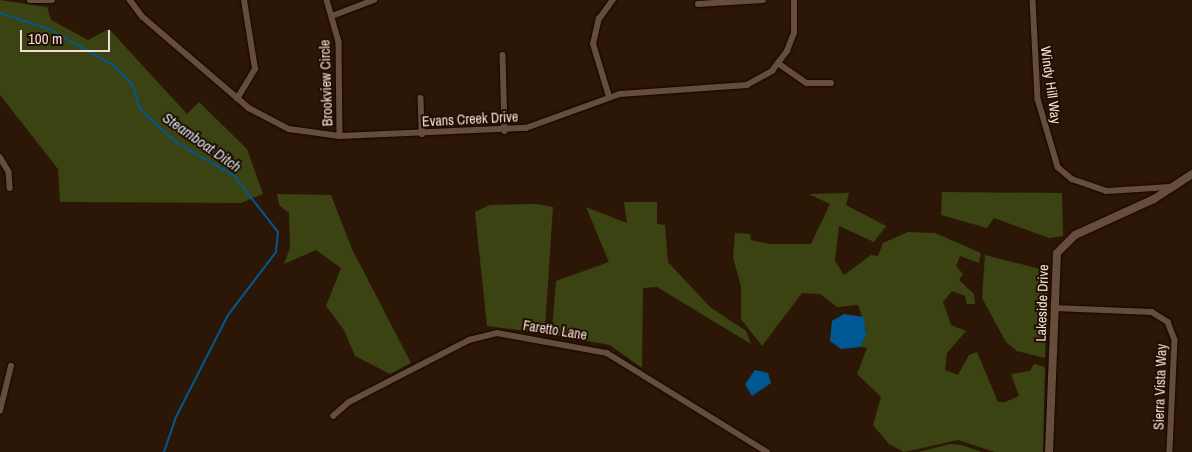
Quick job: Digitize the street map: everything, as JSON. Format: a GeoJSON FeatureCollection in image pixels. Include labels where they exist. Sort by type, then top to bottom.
{"type":"FeatureCollection","features":[{"type":"Feature","properties":{"kind":"street"},"geometry":{"type":"LineString","coordinates":[[30,0],[52,0]]}},
{"type":"Feature","properties":{"kind":"street","name":"Evans Creek Drive"},"geometry":{"type":"LineString","coordinates":[[130,0],[143,17],[237,99],[289,129],[340,136],[505,131],[541,125],[609,97],[742,86],[764,77],[778,63],[794,33],[794,0]]}},
{"type":"Feature","properties":{"kind":"street"},"geometry":{"type":"LineString","coordinates":[[237,99],[255,69],[244,0]]}},
{"type":"Feature","properties":{"kind":"street","name":"Brookview Circle"},"geometry":{"type":"LineString","coordinates":[[327,0],[340,56],[340,136]]}},
{"type":"Feature","properties":{"kind":"street"},"geometry":{"type":"LineString","coordinates":[[332,16],[374,0]]}},
{"type":"Feature","properties":{"kind":"street"},"geometry":{"type":"LineString","coordinates":[[609,97],[593,44],[599,19],[613,0]]}},
{"type":"Feature","properties":{"kind":"street"},"geometry":{"type":"LineString","coordinates":[[698,4],[763,0]]}},
{"type":"Feature","properties":{"kind":"street","name":"Windy Hill Way"},"geometry":{"type":"LineString","coordinates":[[1033,0],[1038,99],[1058,167],[1072,179],[1106,191],[1132,193],[1174,187]]}},
{"type":"Feature","properties":{"kind":"street"},"geometry":{"type":"LineString","coordinates":[[503,55],[505,131]]}},
{"type":"Feature","properties":{"kind":"street"},"geometry":{"type":"LineString","coordinates":[[778,63],[807,84],[831,83]]}},
{"type":"Feature","properties":{"kind":"street"},"geometry":{"type":"LineString","coordinates":[[421,98],[422,134]]}},
{"type":"Feature","properties":{"kind":"street"},"geometry":{"type":"LineString","coordinates":[[0,158],[9,172],[10,188]]}},
{"type":"Feature","properties":{"kind":"street","name":"Lakeside Drive"},"geometry":{"type":"LineString","coordinates":[[1049,452],[1055,264],[1062,245],[1174,187],[1192,174]]}},
{"type":"Feature","properties":{"kind":"street","name":"Sierra Vista Way"},"geometry":{"type":"LineString","coordinates":[[1054,308],[1152,312],[1168,322],[1175,340],[1170,452]]}},
{"type":"Feature","properties":{"kind":"street","name":"Faretto Lane"},"geometry":{"type":"LineString","coordinates":[[332,416],[349,402],[461,344],[497,333],[607,353],[767,452]]}},
{"type":"Feature","properties":{"kind":"street"},"geometry":{"type":"LineString","coordinates":[[0,411],[11,366]]}},
{"type":"Feature","properties":{"kind":"green space"},"geometry":{"type":"Polygon","coordinates":[[[0,0],[47,7],[51,20],[88,40],[109,29],[187,114],[199,102],[247,149],[263,194],[241,203],[60,202],[58,169],[0,95],[0,0]]]}},
{"type":"Feature","properties":{"kind":"green space"},"geometry":{"type":"Polygon","coordinates":[[[942,192],[1062,193],[1063,236],[1049,238],[994,218],[987,228],[941,215],[942,192]]]}},
{"type":"Feature","properties":{"kind":"green space"},"geometry":{"type":"Polygon","coordinates":[[[849,193],[846,205],[886,226],[874,242],[839,226],[835,261],[844,275],[871,255],[878,256],[883,243],[908,232],[935,233],[981,253],[979,263],[960,256],[956,266],[963,274],[959,280],[974,294],[975,304],[967,304],[965,296],[952,291],[943,302],[951,325],[966,331],[947,353],[945,370],[958,375],[969,355],[977,352],[998,402],[1005,402],[1019,396],[1011,374],[1030,371],[1034,364],[1045,367],[1043,452],[995,452],[958,440],[904,452],[889,444],[873,425],[881,397],[857,374],[867,348],[860,347],[866,329],[858,305],[837,307],[820,294],[802,293],[762,346],[741,319],[741,286],[733,258],[735,233],[750,234],[751,240],[770,244],[811,244],[830,204],[809,194],[849,193]]]}},
{"type":"Feature","properties":{"kind":"green space"},"geometry":{"type":"Polygon","coordinates":[[[277,194],[331,195],[352,249],[411,363],[390,374],[355,356],[344,330],[326,306],[341,268],[316,250],[284,264],[290,248],[289,213],[279,205],[277,194]]]}},
{"type":"Feature","properties":{"kind":"green space"},"geometry":{"type":"Polygon","coordinates":[[[624,202],[657,202],[657,224],[665,225],[668,262],[710,307],[746,331],[751,344],[657,287],[643,288],[642,368],[610,345],[555,335],[552,329],[556,281],[609,262],[586,207],[627,223],[624,202]]]}},
{"type":"Feature","properties":{"kind":"green space"},"geometry":{"type":"Polygon","coordinates":[[[537,204],[553,207],[545,328],[541,333],[487,326],[475,212],[490,205],[537,204]]]}},
{"type":"Feature","properties":{"kind":"green space"},"geometry":{"type":"Polygon","coordinates":[[[985,255],[1048,271],[1045,358],[1017,351],[1006,342],[982,298],[985,255]]]}},
{"type":"Feature","properties":{"kind":"green space"},"geometry":{"type":"Polygon","coordinates":[[[950,444],[962,445],[982,452],[918,452],[950,444]]]}},
{"type":"Feature","properties":{"kind":"water"},"geometry":{"type":"Polygon","coordinates":[[[844,314],[864,317],[866,335],[860,347],[841,349],[830,341],[832,321],[844,314]]]}},
{"type":"Feature","properties":{"kind":"water"},"geometry":{"type":"Polygon","coordinates":[[[755,370],[768,373],[771,383],[752,396],[745,384],[755,370]]]}},
{"type":"Feature","properties":{"kind":"waterway","name":"Steamboat Ditch"},"geometry":{"type":"LineString","coordinates":[[0,13],[49,29],[113,65],[133,86],[140,109],[179,144],[234,176],[278,232],[276,252],[228,315],[176,417],[164,452]]}}]}
